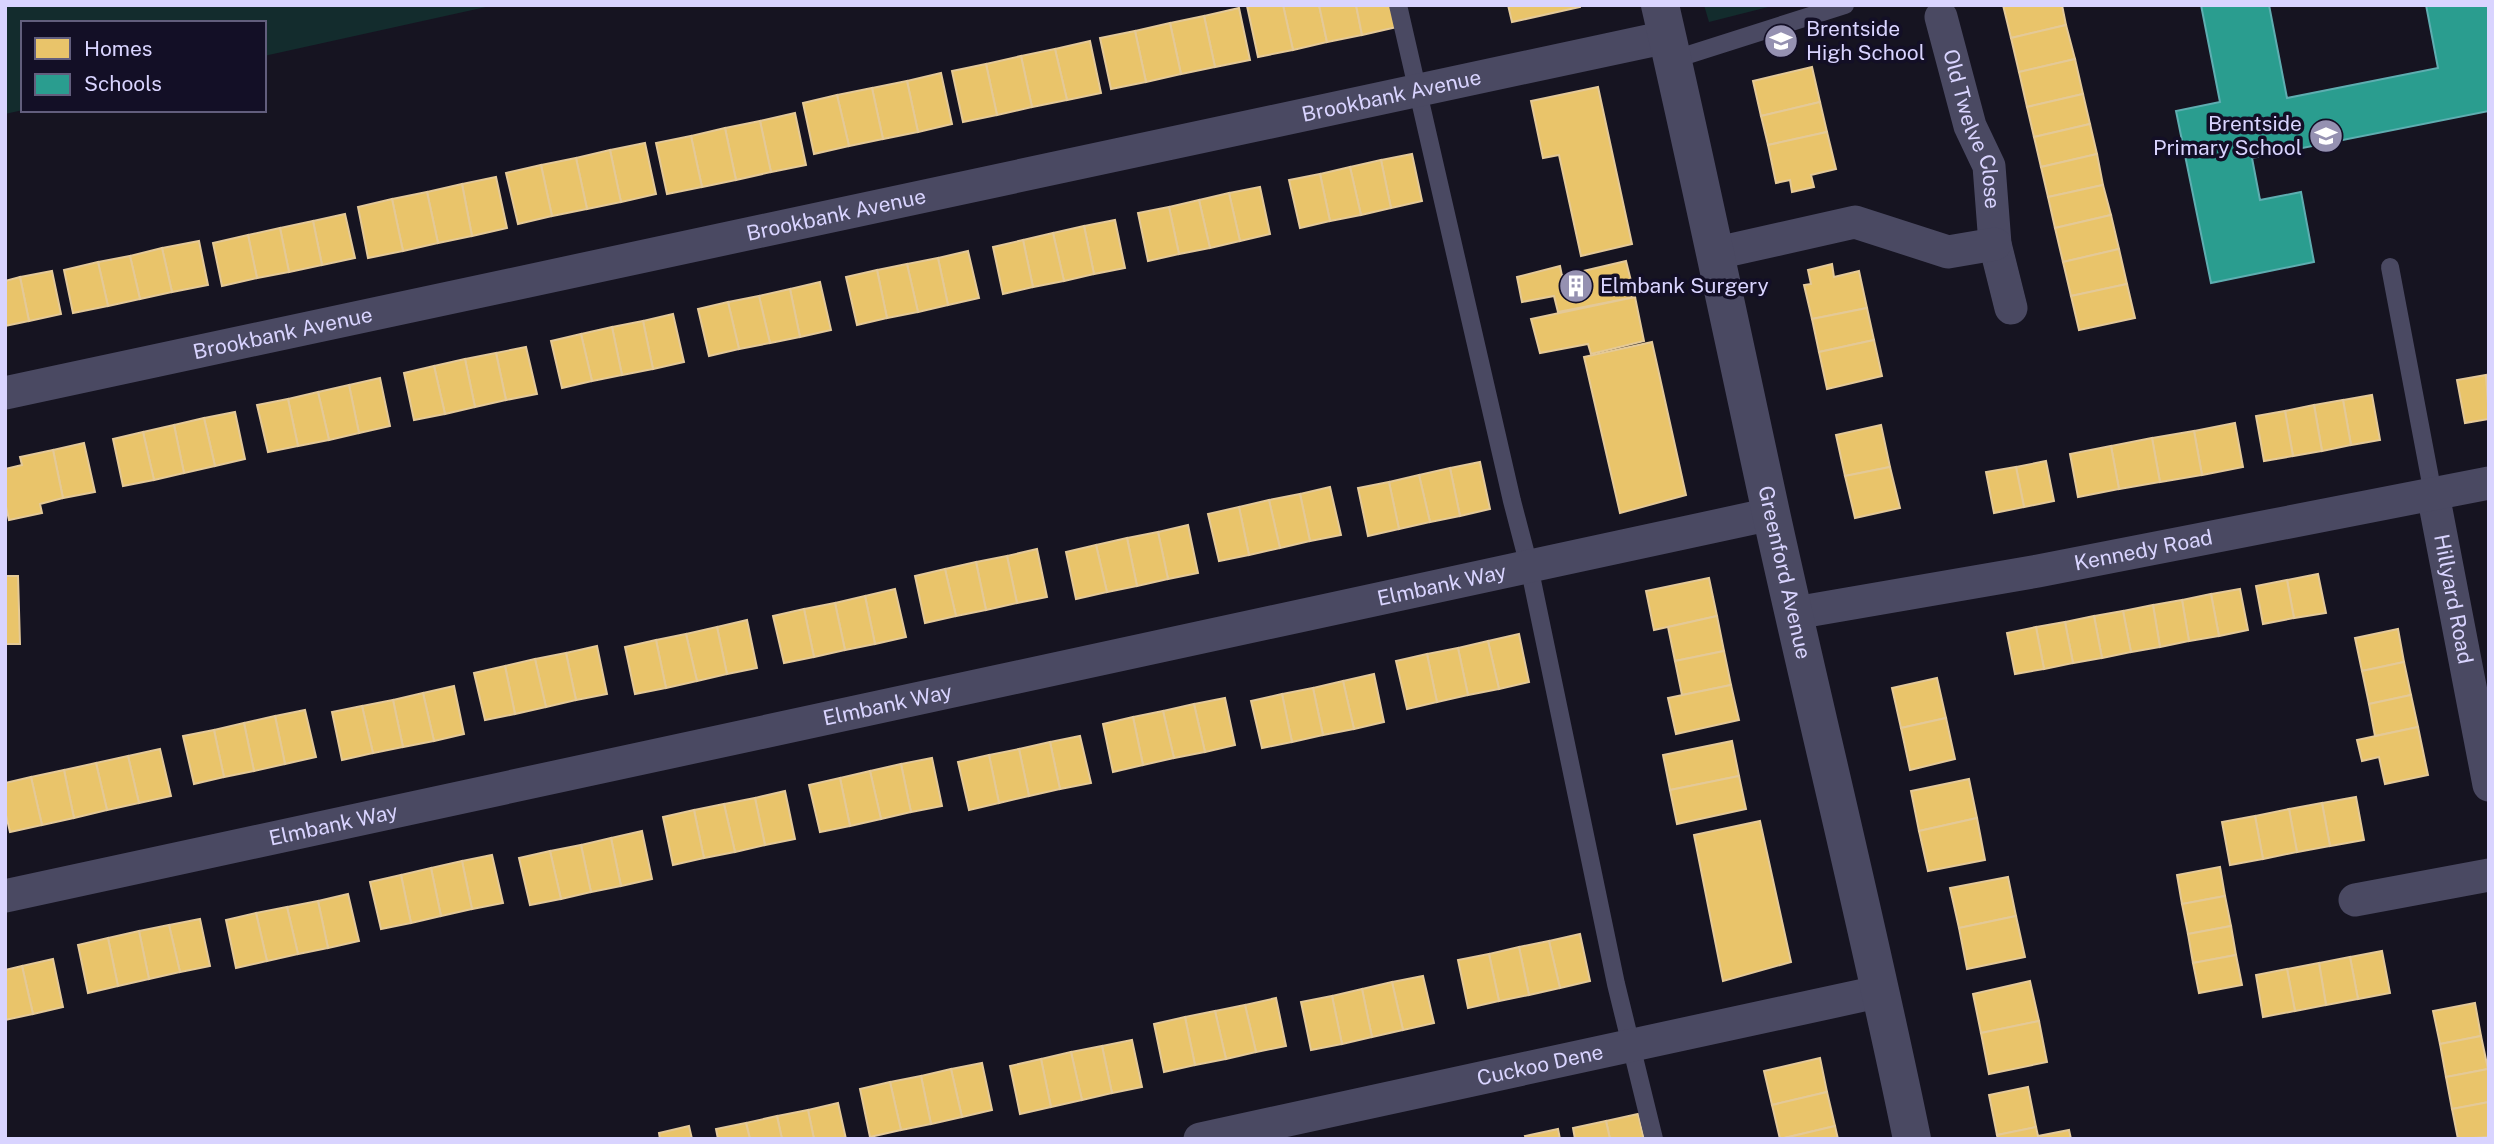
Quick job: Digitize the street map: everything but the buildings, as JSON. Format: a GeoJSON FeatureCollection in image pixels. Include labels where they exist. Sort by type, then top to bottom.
{"type":"FeatureCollection","features":[{"type":"Feature","properties":{"kind":"street","name":"Old Twelve Close"},"geometry":{"type":"LineString","coordinates":[[1941,17],[1970,126],[1989,166],[1995,244],[2011,308]]}},
{"type":"Feature","properties":{"kind":"street","name":"Brookbank Avenue"},"geometry":{"type":"LineString","coordinates":[[5,393],[1666,34]]}},
{"type":"Feature","properties":{"kind":"street","name":"Greenford Avenue"},"geometry":{"type":"LineString","coordinates":[[1666,34],[1717,253],[1771,514],[1882,991],[1912,1139]]}},
{"type":"Feature","properties":{"kind":"street"},"geometry":{"type":"LineString","coordinates":[[1717,253],[1855,222],[1948,252],[1995,244]]}},
{"type":"Feature","properties":{"kind":"street","name":"Kennedy Road"},"geometry":{"type":"LineString","coordinates":[[1795,613],[2038,571],[2489,483]]}},
{"type":"Feature","properties":{"kind":"street","name":"Hillyard Road"},"geometry":{"type":"LineString","coordinates":[[2433,494],[2489,785]]}},
{"type":"Feature","properties":{"kind":"street","name":"Elmbank Way"},"geometry":{"type":"LineString","coordinates":[[5,896],[1771,514]]}},
{"type":"Feature","properties":{"kind":"street"},"geometry":{"type":"LineString","coordinates":[[2355,900],[2489,875]]}},
{"type":"Feature","properties":{"kind":"street","name":"Cuckoo Dene"},"geometry":{"type":"LineString","coordinates":[[1199,1139],[1882,991]]}},
{"type":"Feature","properties":{"kind":"lane"},"geometry":{"type":"LineString","coordinates":[[1398,5],[1529,566],[1616,984],[1654,1139]]}},
{"type":"Feature","properties":{"kind":"lane"},"geometry":{"type":"LineString","coordinates":[[1666,34],[1845,5]]}},
{"type":"Feature","properties":{"kind":"lane"},"geometry":{"type":"LineString","coordinates":[[2390,267],[2433,494]]}},
{"type":"Feature","properties":{"kind":"green space"},"geometry":{"type":"Polygon","coordinates":[[[5,5],[495,5],[266,56],[266,21],[21,21],[21,110],[5,114],[5,5]]]}},
{"type":"Feature","properties":{"kind":"green space"},"geometry":{"type":"Polygon","coordinates":[[[1704,5],[1776,5],[1709,22],[1704,5]]]}},
{"type":"Feature","properties":{"kind":"place","name":"Brentside High School"},"geometry":{"type":"Point","coordinates":[1781,41]}},
{"type":"Feature","properties":{"kind":"place","name":"Brentside Primary School"},"geometry":{"type":"Point","coordinates":[2326,136]}},
{"type":"Feature","properties":{"kind":"place","name":"Elmbank Surgery"},"geometry":{"type":"Point","coordinates":[1576,286]}}]}
